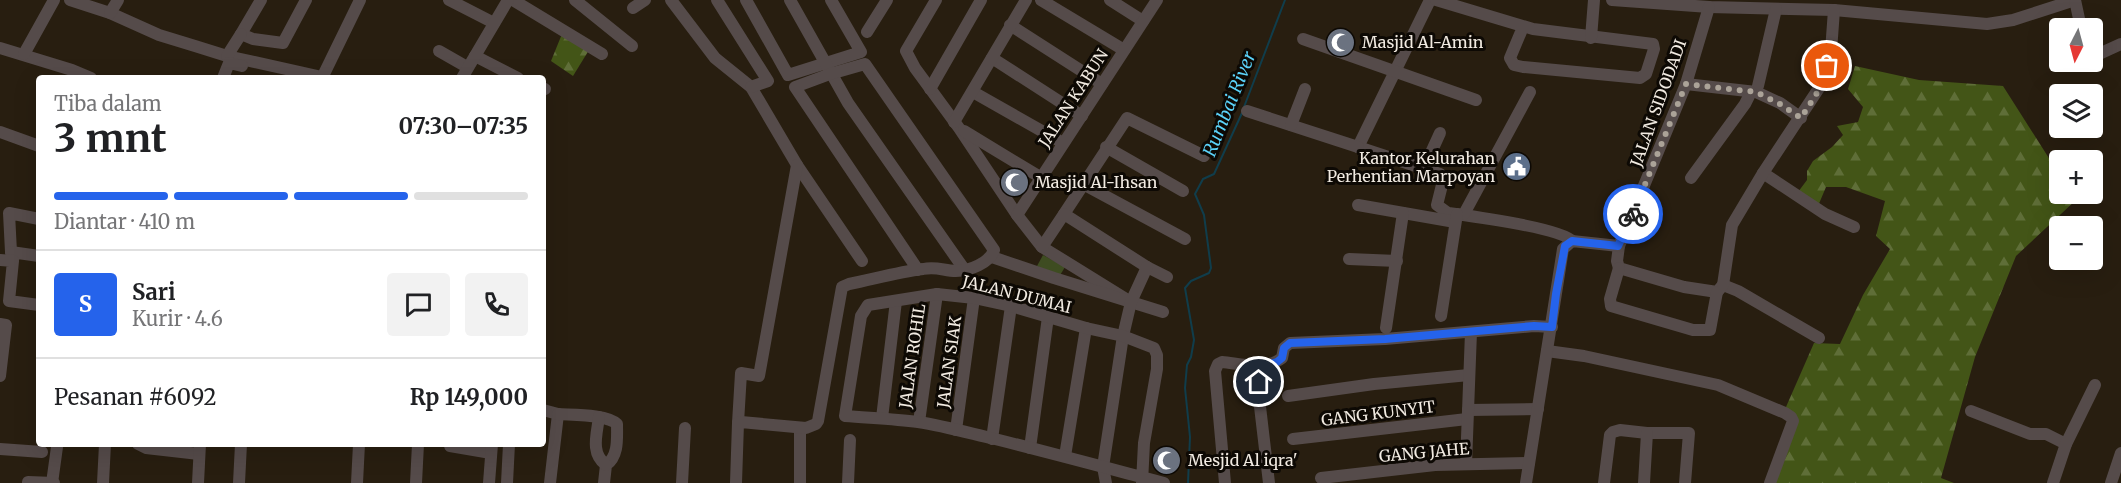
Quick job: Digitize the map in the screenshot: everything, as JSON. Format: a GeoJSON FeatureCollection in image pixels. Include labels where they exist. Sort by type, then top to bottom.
{"type":"FeatureCollection","features":[{"type":"Feature","properties":{"kind":"street"},"geometry":{"type":"LineString","coordinates":[[24,54],[54,0]]}},
{"type":"Feature","properties":{"kind":"street"},"geometry":{"type":"LineString","coordinates":[[70,0],[110,13],[159,35],[228,56],[313,75]]}},
{"type":"Feature","properties":{"kind":"street"},"geometry":{"type":"LineString","coordinates":[[110,13],[118,0]]}},
{"type":"Feature","properties":{"kind":"street"},"geometry":{"type":"LineString","coordinates":[[228,56],[261,0]]}},
{"type":"Feature","properties":{"kind":"street"},"geometry":{"type":"LineString","coordinates":[[241,34],[254,39],[283,43],[306,0]]}},
{"type":"Feature","properties":{"kind":"street"},"geometry":{"type":"LineString","coordinates":[[323,75],[360,0]]}},
{"type":"Feature","properties":{"kind":"street"},"geometry":{"type":"LineString","coordinates":[[449,0],[494,23]]}},
{"type":"Feature","properties":{"kind":"street"},"geometry":{"type":"LineString","coordinates":[[468,67],[508,0]]}},
{"type":"Feature","properties":{"kind":"street"},"geometry":{"type":"LineString","coordinates":[[513,0],[602,54]]}},
{"type":"Feature","properties":{"kind":"street"},"geometry":{"type":"LineString","coordinates":[[575,0],[632,46]]}},
{"type":"Feature","properties":{"kind":"street"},"geometry":{"type":"LineString","coordinates":[[633,8],[645,0]]}},
{"type":"Feature","properties":{"kind":"street"},"geometry":{"type":"LineString","coordinates":[[671,0],[715,58],[751,87],[797,165],[862,261]]}},
{"type":"Feature","properties":{"kind":"street"},"geometry":{"type":"LineString","coordinates":[[717,0],[768,81],[751,87]]}},
{"type":"Feature","properties":{"kind":"street"},"geometry":{"type":"LineString","coordinates":[[738,423],[800,428],[813,426],[818,420],[842,287],[918,270],[942,268],[958,271],[980,264],[992,256],[994,250],[992,243],[865,64],[788,75],[746,0]]}},
{"type":"Feature","properties":{"kind":"street"},"geometry":{"type":"LineString","coordinates":[[790,0],[848,103],[964,269]]}},
{"type":"Feature","properties":{"kind":"street"},"geometry":{"type":"LineString","coordinates":[[831,0],[861,52],[795,87],[918,270]]}},
{"type":"Feature","properties":{"kind":"street"},"geometry":{"type":"LineString","coordinates":[[867,32],[887,0]]}},
{"type":"Feature","properties":{"kind":"street"},"geometry":{"type":"LineString","coordinates":[[936,0],[906,53],[1017,215],[1042,247],[1131,303]]}},
{"type":"Feature","properties":{"kind":"street"},"geometry":{"type":"LineString","coordinates":[[930,89],[981,0]]}},
{"type":"Feature","properties":{"kind":"street"},"geometry":{"type":"LineString","coordinates":[[957,125],[973,92],[1026,0]]}},
{"type":"Feature","properties":{"kind":"street"},"geometry":{"type":"LineString","coordinates":[[1041,0],[1124,50]]}},
{"type":"Feature","properties":{"kind":"street"},"geometry":{"type":"LineString","coordinates":[[1110,0],[1143,21]]}},
{"type":"Feature","properties":{"kind":"street","name":"JALAN KABUN"},"geometry":{"type":"LineString","coordinates":[[1017,215],[1157,0]]}},
{"type":"Feature","properties":{"kind":"street"},"geometry":{"type":"LineString","coordinates":[[1358,147],[1430,0]]}},
{"type":"Feature","properties":{"kind":"street"},"geometry":{"type":"LineString","coordinates":[[1436,0],[1523,27],[1592,38],[1653,44],[1654,49],[1646,74],[1640,78],[1514,65],[1510,58],[1523,27]]}},
{"type":"Feature","properties":{"kind":"street"},"geometry":{"type":"LineString","coordinates":[[1592,38],[1594,0]]}},
{"type":"Feature","properties":{"kind":"street"},"geometry":{"type":"LineString","coordinates":[[1615,0],[1776,9],[1820,5],[1834,10],[1987,24],[2013,20],[2075,0],[2079,18]]}},
{"type":"Feature","properties":{"kind":"street"},"geometry":{"type":"LineString","coordinates":[[1874,0],[1874,13]]}},
{"type":"Feature","properties":{"kind":"street","name":"JALAN SIDODADI"},"geometry":{"type":"LineString","coordinates":[[1618,246],[1717,4]]}},
{"type":"Feature","properties":{"kind":"street"},"geometry":{"type":"LineString","coordinates":[[1690,178],[1755,89],[1776,9]]}},
{"type":"Feature","properties":{"kind":"street"},"geometry":{"type":"LineString","coordinates":[[1358,205],[1403,213],[1459,217],[1549,231],[1567,236],[1572,241],[1618,246],[1619,268],[1611,306],[1693,330],[1710,330],[1732,225],[1763,173],[1824,82],[1831,51],[1834,10]]}},
{"type":"Feature","properties":{"kind":"street"},"geometry":{"type":"LineString","coordinates":[[1010,25],[1102,84]]}},
{"type":"Feature","properties":{"kind":"street"},"geometry":{"type":"LineString","coordinates":[[1303,39],[1476,100]]}},
{"type":"Feature","properties":{"kind":"street"},"geometry":{"type":"LineString","coordinates":[[2103,52],[2121,44]]}},
{"type":"Feature","properties":{"kind":"street"},"geometry":{"type":"LineString","coordinates":[[0,48],[83,75]]}},
{"type":"Feature","properties":{"kind":"street"},"geometry":{"type":"LineString","coordinates":[[439,51],[468,67],[504,75]]}},
{"type":"Feature","properties":{"kind":"street"},"geometry":{"type":"LineString","coordinates":[[992,58],[1082,116]]}},
{"type":"Feature","properties":{"kind":"street"},"geometry":{"type":"LineString","coordinates":[[224,75],[229,63],[274,75]]}},
{"type":"Feature","properties":{"kind":"street"},"geometry":{"type":"LineString","coordinates":[[1686,84],[1755,89],[1801,118]]}},
{"type":"Feature","properties":{"kind":"street"},"geometry":{"type":"LineString","coordinates":[[1291,125],[1305,89]]}},
{"type":"Feature","properties":{"kind":"street"},"geometry":{"type":"LineString","coordinates":[[973,92],[1063,143]]}},
{"type":"Feature","properties":{"kind":"street"},"geometry":{"type":"LineString","coordinates":[[1441,316],[1459,217],[1530,92]]}},
{"type":"Feature","properties":{"kind":"street"},"geometry":{"type":"LineString","coordinates":[[1247,111],[1440,174],[1442,178],[1437,205],[1459,217]]}},
{"type":"Feature","properties":{"kind":"street"},"geometry":{"type":"LineString","coordinates":[[1042,247],[1127,118],[1204,156]]}},
{"type":"Feature","properties":{"kind":"street"},"geometry":{"type":"LineString","coordinates":[[957,125],[1040,177]]}},
{"type":"Feature","properties":{"kind":"street"},"geometry":{"type":"LineString","coordinates":[[0,132],[36,145]]}},
{"type":"Feature","properties":{"kind":"street"},"geometry":{"type":"LineString","coordinates":[[1424,168],[1440,133]]}},
{"type":"Feature","properties":{"kind":"street"},"geometry":{"type":"LineString","coordinates":[[1106,147],[1183,191]]}},
{"type":"Feature","properties":{"kind":"street"},"geometry":{"type":"LineString","coordinates":[[736,483],[741,373],[759,376],[797,165]]}},
{"type":"Feature","properties":{"kind":"street"},"geometry":{"type":"LineString","coordinates":[[1763,173],[1825,214],[1854,227]]}},
{"type":"Feature","properties":{"kind":"street"},"geometry":{"type":"LineString","coordinates":[[1083,184],[1185,239]]}},
{"type":"Feature","properties":{"kind":"street"},"geometry":{"type":"LineString","coordinates":[[36,218],[9,213],[8,258],[9,301],[36,306]]}},
{"type":"Feature","properties":{"kind":"street"},"geometry":{"type":"LineString","coordinates":[[1386,328],[1403,213]]}},
{"type":"Feature","properties":{"kind":"street"},"geometry":{"type":"LineString","coordinates":[[1064,214],[1147,267],[1167,277]]}},
{"type":"Feature","properties":{"kind":"street"},"geometry":{"type":"LineString","coordinates":[[1526,483],[1563,249],[1572,241]]}},
{"type":"Feature","properties":{"kind":"street"},"geometry":{"type":"LineString","coordinates":[[8,258],[36,256]]}},
{"type":"Feature","properties":{"kind":"street"},"geometry":{"type":"LineString","coordinates":[[992,256],[1163,312]]}},
{"type":"Feature","properties":{"kind":"street"},"geometry":{"type":"LineString","coordinates":[[1349,259],[1396,261]]}},
{"type":"Feature","properties":{"kind":"street"},"geometry":{"type":"LineString","coordinates":[[1106,483],[1103,467],[1123,336],[1131,303],[1147,267]]}},
{"type":"Feature","properties":{"kind":"street"},"geometry":{"type":"LineString","coordinates":[[1619,268],[1684,286],[1738,291],[1819,338]]}},
{"type":"Feature","properties":{"kind":"street","name":"JALAN DUMAI"},"geometry":{"type":"LineString","coordinates":[[937,294],[974,297],[1011,306],[1086,328],[1123,336],[1154,348],[1158,355],[1144,443],[1142,480],[1065,456],[919,422],[845,416],[861,316],[868,305],[937,294]]}},
{"type":"Feature","properties":{"kind":"street","name":"JALAN ROHIL"},"geometry":{"type":"LineString","coordinates":[[919,422],[937,294]]}},
{"type":"Feature","properties":{"kind":"street","name":"JALAN SIAK"},"geometry":{"type":"LineString","coordinates":[[956,430],[974,297]]}},
{"type":"Feature","properties":{"kind":"street"},"geometry":{"type":"LineString","coordinates":[[882,418],[896,301]]}},
{"type":"Feature","properties":{"kind":"street"},"geometry":{"type":"LineString","coordinates":[[992,439],[1011,306]]}},
{"type":"Feature","properties":{"kind":"street"},"geometry":{"type":"LineString","coordinates":[[1030,448],[1048,317]]}},
{"type":"Feature","properties":{"kind":"street"},"geometry":{"type":"LineString","coordinates":[[0,324],[6,325],[0,376]]}},
{"type":"Feature","properties":{"kind":"street"},"geometry":{"type":"LineString","coordinates":[[1225,483],[1215,371],[1218,364],[1222,362],[1259,367],[1277,362],[1282,358],[1284,348],[1290,343],[1306,341],[1367,340],[1534,326],[1552,327]]}},
{"type":"Feature","properties":{"kind":"street"},"geometry":{"type":"LineString","coordinates":[[1065,456],[1086,328]]}},
{"type":"Feature","properties":{"kind":"street"},"geometry":{"type":"LineString","coordinates":[[1466,464],[1471,332]]}},
{"type":"Feature","properties":{"kind":"street"},"geometry":{"type":"LineString","coordinates":[[1547,351],[1584,356],[1718,385],[1785,412],[1793,421],[1770,483]]}},
{"type":"Feature","properties":{"kind":"street"},"geometry":{"type":"LineString","coordinates":[[1259,367],[1259,398],[1269,483]]}},
{"type":"Feature","properties":{"kind":"street"},"geometry":{"type":"LineString","coordinates":[[1288,396],[1374,384],[1469,375]]}},
{"type":"Feature","properties":{"kind":"street"},"geometry":{"type":"LineString","coordinates":[[2053,483],[2067,444],[2095,385]]}},
{"type":"Feature","properties":{"kind":"street","name":"GANG KUNYIT"},"geometry":{"type":"LineString","coordinates":[[1293,439],[1468,415],[1538,409]]}},
{"type":"Feature","properties":{"kind":"street"},"geometry":{"type":"LineString","coordinates":[[546,411],[612,419],[617,424],[613,458],[606,465],[604,483]]}},
{"type":"Feature","properties":{"kind":"street"},"geometry":{"type":"LineString","coordinates":[[1971,411],[2030,434],[2046,434],[2067,444]]}},
{"type":"Feature","properties":{"kind":"street"},"geometry":{"type":"LineString","coordinates":[[550,483],[558,414]]}},
{"type":"Feature","properties":{"kind":"street"},"geometry":{"type":"LineString","coordinates":[[599,417],[595,448],[598,459],[606,465]]}},
{"type":"Feature","properties":{"kind":"street"},"geometry":{"type":"LineString","coordinates":[[682,483],[685,428]]}},
{"type":"Feature","properties":{"kind":"street"},"geometry":{"type":"LineString","coordinates":[[800,428],[800,483]]}},
{"type":"Feature","properties":{"kind":"street"},"geometry":{"type":"LineString","coordinates":[[1604,483],[1610,435],[1620,430],[1647,433],[1689,433],[1685,483]]}},
{"type":"Feature","properties":{"kind":"street"},"geometry":{"type":"LineString","coordinates":[[1644,483],[1647,433]]}},
{"type":"Feature","properties":{"kind":"street"},"geometry":{"type":"LineString","coordinates":[[848,483],[850,440]]}},
{"type":"Feature","properties":{"kind":"street"},"geometry":{"type":"LineString","coordinates":[[28,482],[53,483],[57,447]]}},
{"type":"Feature","properties":{"kind":"street"},"geometry":{"type":"LineString","coordinates":[[103,483],[105,447]]}},
{"type":"Feature","properties":{"kind":"street"},"geometry":{"type":"LineString","coordinates":[[146,447],[200,449],[198,483]]}},
{"type":"Feature","properties":{"kind":"street"},"geometry":{"type":"LineString","coordinates":[[239,483],[241,447]]}},
{"type":"Feature","properties":{"kind":"street"},"geometry":{"type":"LineString","coordinates":[[357,483],[359,447]]}},
{"type":"Feature","properties":{"kind":"street"},"geometry":{"type":"LineString","coordinates":[[416,483],[418,447]]}},
{"type":"Feature","properties":{"kind":"street"},"geometry":{"type":"LineString","coordinates":[[471,447],[492,448],[489,483]]}},
{"type":"Feature","properties":{"kind":"street"},"geometry":{"type":"LineString","coordinates":[[507,483],[509,447]]}},
{"type":"Feature","properties":{"kind":"street"},"geometry":{"type":"LineString","coordinates":[[0,449],[42,452]]}},
{"type":"Feature","properties":{"kind":"street"},"geometry":{"type":"LineString","coordinates":[[2111,483],[2121,453]]}},
{"type":"Feature","properties":{"kind":"street","name":"GANG JAHE"},"geometry":{"type":"LineString","coordinates":[[1322,478],[1466,464],[1529,463]]}},
{"type":"Feature","properties":{"kind":"street"},"geometry":{"type":"LineString","coordinates":[[1142,480],[1164,483]]}},
{"type":"Feature","properties":{"kind":"green space"},"geometry":{"type":"Polygon","coordinates":[[[562,34],[589,50],[573,76],[551,61],[562,34]]]}},
{"type":"Feature","properties":{"kind":"green space"},"geometry":{"type":"Polygon","coordinates":[[[1855,66],[1919,80],[2003,86],[2049,158],[2049,204],[2072,204],[2059,216],[2049,216],[2049,225],[2016,256],[1975,357],[1941,478],[1954,483],[1775,483],[1794,428],[1786,407],[1814,343],[1840,344],[1863,295],[1890,249],[1876,236],[1885,201],[1846,187],[1826,187],[1818,206],[1798,192],[1807,180],[1807,171],[1813,161],[1832,147],[1843,135],[1837,126],[1858,122],[1863,107],[1848,89],[1855,66]]]}},
{"type":"Feature","properties":{"kind":"green space"},"geometry":{"type":"Polygon","coordinates":[[[1043,255],[1065,267],[1059,277],[1037,266],[1043,255]]]}},
{"type":"Feature","properties":{"kind":"waterway","name":"Rumbai River"},"geometry":{"type":"LineString","coordinates":[[1244,107],[1285,0]]}},
{"type":"Feature","properties":{"kind":"waterway","name":"Rumbai River"},"geometry":{"type":"LineString","coordinates":[[1188,483],[1190,437],[1185,388],[1187,365],[1194,340],[1185,288],[1191,281],[1209,273],[1211,268],[1204,215],[1195,194],[1203,179],[1214,174],[1242,113]]}},
{"type":"Feature","properties":{"kind":"way so far"},"geometry":{"type":"LineString","coordinates":[[1633,214],[1686,84],[1756,92],[1801,118],[1824,82],[1827,66]]}},
{"type":"Feature","properties":{"kind":"place","name":"Masjid Al-Amin"},"geometry":{"type":"Point","coordinates":[1341,42]}},
{"type":"Feature","properties":{"kind":"place","name":"Kantor Kelurahan Perhentian Marpoyan"},"geometry":{"type":"Point","coordinates":[1516,167]}},
{"type":"Feature","properties":{"kind":"place","name":"Masjid Al-Ihsan"},"geometry":{"type":"Point","coordinates":[1014,182]}},
{"type":"Feature","properties":{"kind":"place","name":"Mesjid Al iqra'"},"geometry":{"type":"Point","coordinates":[1167,460]}},
{"type":"Feature","properties":{"kind":"route"},"geometry":{"type":"LineString","coordinates":[[1259,382],[1259,367],[1277,362],[1282,358],[1284,348],[1290,343],[1385,339],[1534,326],[1552,327],[1565,246],[1572,241],[1618,246],[1633,214]]}}]}
